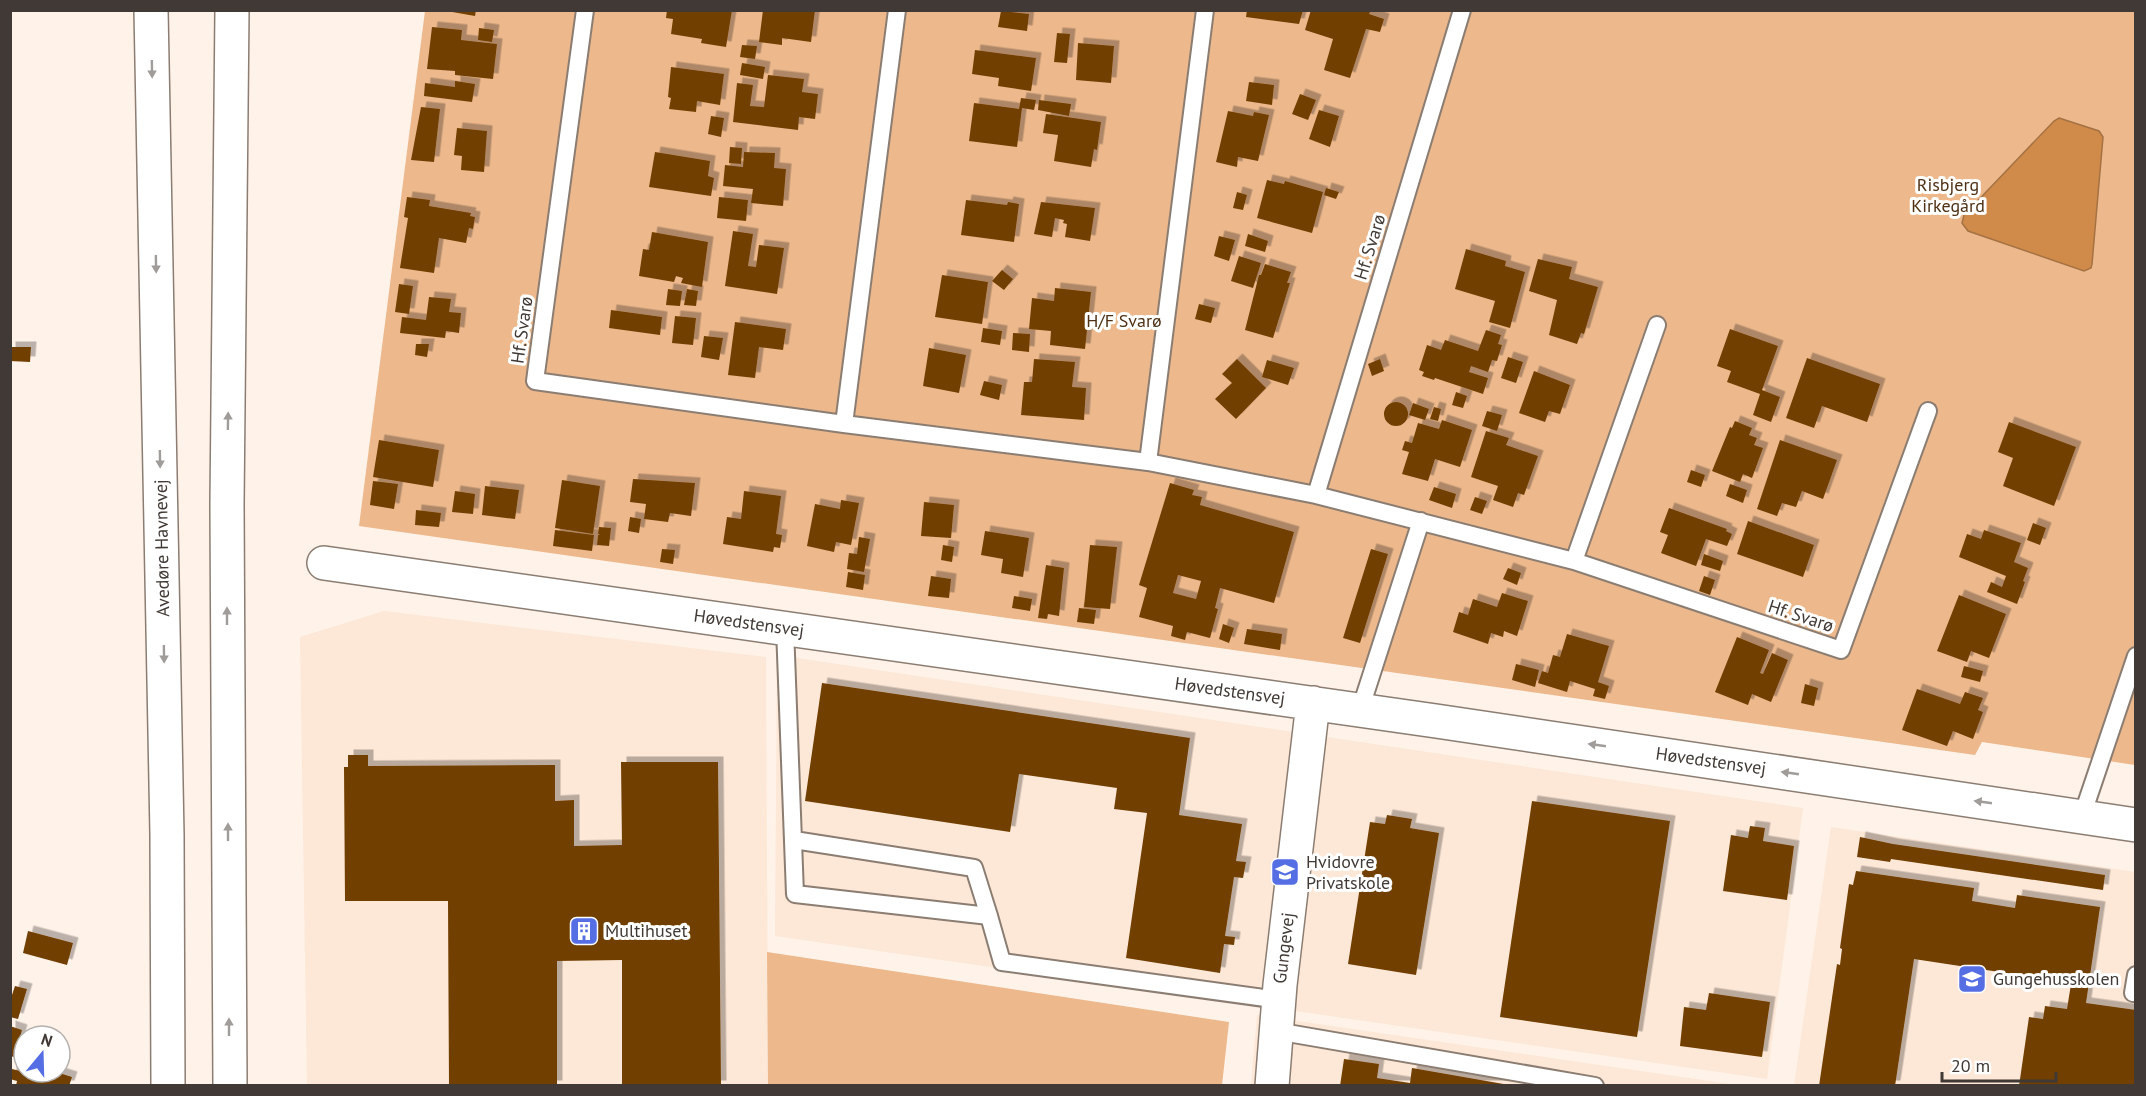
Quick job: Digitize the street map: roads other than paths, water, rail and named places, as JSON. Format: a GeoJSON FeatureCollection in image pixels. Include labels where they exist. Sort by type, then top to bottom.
{"type":"FeatureCollection","features":[{"type":"Feature","properties":{"kind":"street","name":"Avedøre Havnevej"},"geometry":{"type":"LineString","coordinates":[[151,10],[167,823],[168,1086]]}},
{"type":"Feature","properties":{"kind":"street"},"geometry":{"type":"LineString","coordinates":[[230,1086],[227,504],[232,10]]}},
{"type":"Feature","properties":{"kind":"street","name":"Høvedstensvej"},"geometry":{"type":"LineString","coordinates":[[324,562],[1313,703],[2136,825]]}},
{"type":"Feature","properties":{"kind":"street","name":"Gungevej"},"geometry":{"type":"LineString","coordinates":[[1272,1086],[1277,1015],[1313,703]]}},
{"type":"Feature","properties":{"kind":"lane","name":"Hf. Svarø"},"geometry":{"type":"LineString","coordinates":[[585,10],[535,381],[844,424],[1148,462],[1316,495],[1574,561],[1841,650],[1928,411]]}},
{"type":"Feature","properties":{"kind":"lane"},"geometry":{"type":"LineString","coordinates":[[844,424],[897,10]]}},
{"type":"Feature","properties":{"kind":"lane"},"geometry":{"type":"LineString","coordinates":[[1148,462],[1205,10]]}},
{"type":"Feature","properties":{"kind":"lane","name":"Hf. Svarø"},"geometry":{"type":"LineString","coordinates":[[1316,495],[1462,10]]}},
{"type":"Feature","properties":{"kind":"lane"},"geometry":{"type":"LineString","coordinates":[[1574,561],[1657,326]]}},
{"type":"Feature","properties":{"kind":"lane"},"geometry":{"type":"LineString","coordinates":[[1360,710],[1421,521]]}},
{"type":"Feature","properties":{"kind":"lane"},"geometry":{"type":"LineString","coordinates":[[785,628],[795,894],[989,916]]}},
{"type":"Feature","properties":{"kind":"lane"},"geometry":{"type":"LineString","coordinates":[[2082,816],[2136,656]]}},
{"type":"Feature","properties":{"kind":"lane"},"geometry":{"type":"LineString","coordinates":[[794,840],[974,868],[1002,962],[1277,1015],[1595,1086]]}},
{"type":"Feature","properties":{"kind":"lane"},"geometry":{"type":"LineString","coordinates":[[2133,993],[2136,975]]}},
{"type":"Feature","properties":{"kind":"place","name":"Hvidovre Privatskole"},"geometry":{"type":"Point","coordinates":[1285,872]}},
{"type":"Feature","properties":{"kind":"place","name":"Multihuset"},"geometry":{"type":"Point","coordinates":[584,931]}},
{"type":"Feature","properties":{"kind":"place","name":"Gungehusskolen"},"geometry":{"type":"Point","coordinates":[1972,979]}},
{"type":"Feature","properties":{"kind":"park label","name":"Risbjerg Kirkegård"},"geometry":{"type":"Point","coordinates":[1948,195]}},
{"type":"Feature","properties":{"kind":"park label","name":"H/F Svarø"},"geometry":{"type":"Point","coordinates":[1124,321]}}]}
